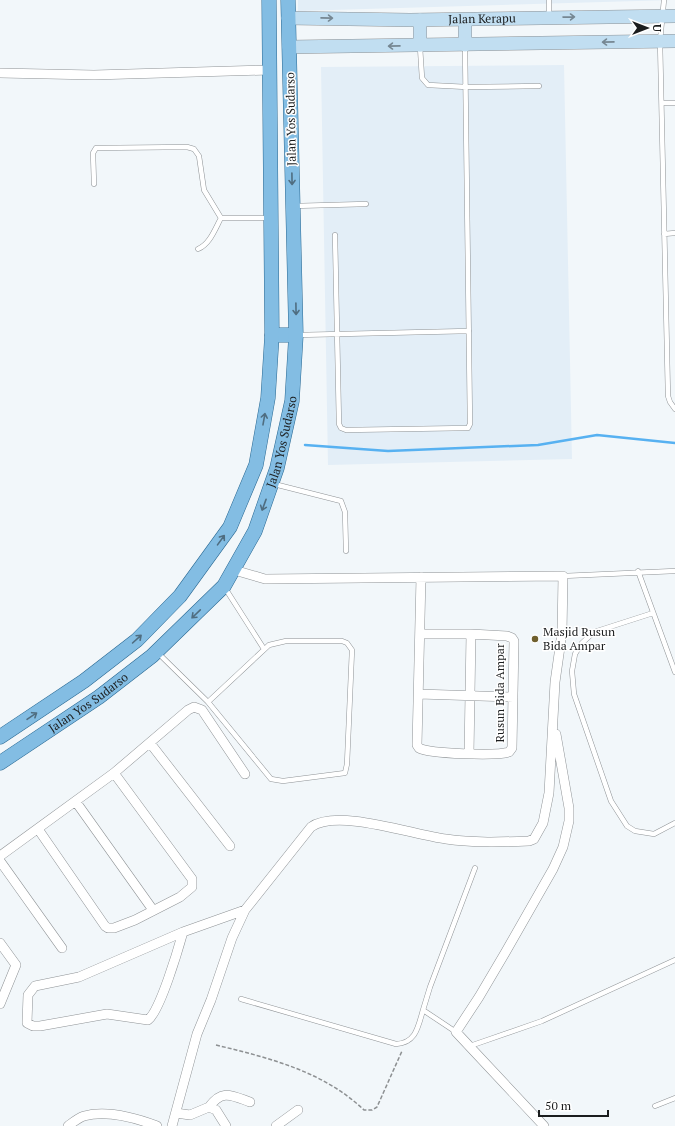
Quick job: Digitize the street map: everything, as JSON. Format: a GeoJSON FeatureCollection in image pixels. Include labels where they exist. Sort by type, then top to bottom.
{"type":"FeatureCollection","features":[{"type":"Feature","properties":{"kind":"main road","name":"Jalan Yos Sudarso"},"geometry":{"type":"LineString","coordinates":[[0,737],[84,681],[137,640],[180,596],[230,527],[256,465],[268,398],[272,335],[269,0]]}},
{"type":"Feature","properties":{"kind":"main road","name":"Jalan Yos Sudarso"},"geometry":{"type":"LineString","coordinates":[[0,763],[99,697],[156,652],[224,586],[255,531],[277,468],[292,401],[296,335],[288,0]]}},
{"type":"Feature","properties":{"kind":"main road"},"geometry":{"type":"LineString","coordinates":[[272,335],[296,335]]}},
{"type":"Feature","properties":{"kind":"main road"},"geometry":{"type":"LineString","coordinates":[[251,477],[272,483]]}},
{"type":"Feature","properties":{"kind":"street","name":"Jalan Kerapu"},"geometry":{"type":"LineString","coordinates":[[288,18],[465,20],[669,16]]}},
{"type":"Feature","properties":{"kind":"street"},"geometry":{"type":"LineString","coordinates":[[420,20],[420,45]]}},
{"type":"Feature","properties":{"kind":"street"},"geometry":{"type":"LineString","coordinates":[[465,20],[465,45]]}},
{"type":"Feature","properties":{"kind":"street"},"geometry":{"type":"LineString","coordinates":[[289,47],[675,41]]}},
{"type":"Feature","properties":{"kind":"street"},"geometry":{"type":"LineString","coordinates":[[0,73],[94,75],[269,70]]}},
{"type":"Feature","properties":{"kind":"street"},"geometry":{"type":"LineString","coordinates":[[172,1126],[197,1034],[211,1000],[232,938],[245,910],[311,827],[318,822],[329,820],[356,822],[445,839],[465,841],[529,841],[534,839],[543,824],[548,799],[555,682],[562,633],[563,576],[265,579],[234,570]]}},
{"type":"Feature","properties":{"kind":"street","name":"Rusun Bida Ampar"},"geometry":{"type":"LineString","coordinates":[[421,577],[418,748],[428,751],[469,754],[507,753],[511,751],[514,641],[512,638],[471,634],[421,634]]}},
{"type":"Feature","properties":{"kind":"street"},"geometry":{"type":"LineString","coordinates":[[469,754],[471,634]]}},
{"type":"Feature","properties":{"kind":"street"},"geometry":{"type":"LineString","coordinates":[[419,694],[513,697]]}},
{"type":"Feature","properties":{"kind":"street"},"geometry":{"type":"LineString","coordinates":[[0,856],[114,773],[188,710],[198,708],[202,710],[245,774]]}},
{"type":"Feature","properties":{"kind":"street"},"geometry":{"type":"LineString","coordinates":[[544,1126],[456,1032],[505,953],[553,869],[563,847],[569,821],[569,808],[553,715]]}},
{"type":"Feature","properties":{"kind":"street"},"geometry":{"type":"LineString","coordinates":[[150,743],[230,846]]}},
{"type":"Feature","properties":{"kind":"street"},"geometry":{"type":"LineString","coordinates":[[38,829],[105,926],[110,929],[125,924],[180,897],[192,886],[192,879],[114,773]]}},
{"type":"Feature","properties":{"kind":"street"},"geometry":{"type":"LineString","coordinates":[[76,802],[153,910]]}},
{"type":"Feature","properties":{"kind":"street"},"geometry":{"type":"LineString","coordinates":[[0,861],[62,948]]}},
{"type":"Feature","properties":{"kind":"street"},"geometry":{"type":"LineString","coordinates":[[183,932],[166,986],[148,1020],[107,1014],[40,1026],[30,1025],[27,1023],[28,995],[35,986],[79,977],[183,932],[245,910]]}},
{"type":"Feature","properties":{"kind":"street"},"geometry":{"type":"LineString","coordinates":[[0,943],[16,965],[0,1004]]}},
{"type":"Feature","properties":{"kind":"street"},"geometry":{"type":"LineString","coordinates":[[176,1113],[190,1115],[209,1108],[216,1098],[221,1095],[233,1096],[250,1102]]}},
{"type":"Feature","properties":{"kind":"street"},"geometry":{"type":"LineString","coordinates":[[209,1108],[216,1110],[226,1126]]}},
{"type":"Feature","properties":{"kind":"street"},"geometry":{"type":"LineString","coordinates":[[276,1126],[298,1110]]}},
{"type":"Feature","properties":{"kind":"street"},"geometry":{"type":"LineString","coordinates":[[68,1126],[83,1116],[103,1115],[140,1119],[157,1126]]}},
{"type":"Feature","properties":{"kind":"lane"},"geometry":{"type":"LineString","coordinates":[[549,0],[549,18]]}},
{"type":"Feature","properties":{"kind":"lane"},"geometry":{"type":"LineString","coordinates":[[664,0],[669,16],[660,41],[668,396],[675,409]]}},
{"type":"Feature","properties":{"kind":"lane"},"geometry":{"type":"LineString","coordinates":[[420,45],[422,78],[426,84],[433,86],[467,87],[539,86]]}},
{"type":"Feature","properties":{"kind":"lane"},"geometry":{"type":"LineString","coordinates":[[335,235],[339,424],[341,428],[346,430],[465,429],[470,424],[467,87],[465,45]]}},
{"type":"Feature","properties":{"kind":"lane"},"geometry":{"type":"LineString","coordinates":[[662,103],[675,103]]}},
{"type":"Feature","properties":{"kind":"lane"},"geometry":{"type":"LineString","coordinates":[[94,184],[93,153],[96,148],[188,147],[194,149],[198,156],[202,183],[220,218]]}},
{"type":"Feature","properties":{"kind":"lane"},"geometry":{"type":"LineString","coordinates":[[293,206],[366,204]]}},
{"type":"Feature","properties":{"kind":"lane"},"geometry":{"type":"LineString","coordinates":[[220,218],[271,218]]}},
{"type":"Feature","properties":{"kind":"lane"},"geometry":{"type":"LineString","coordinates":[[198,250],[209,240],[220,218]]}},
{"type":"Feature","properties":{"kind":"lane"},"geometry":{"type":"LineString","coordinates":[[664,234],[675,234]]}},
{"type":"Feature","properties":{"kind":"lane"},"geometry":{"type":"LineString","coordinates":[[296,335],[469,332]]}},
{"type":"Feature","properties":{"kind":"lane"},"geometry":{"type":"LineString","coordinates":[[272,483],[341,500],[345,512],[346,551]]}},
{"type":"Feature","properties":{"kind":"lane"},"geometry":{"type":"LineString","coordinates":[[638,571],[675,672]]}},
{"type":"Feature","properties":{"kind":"lane"},"geometry":{"type":"LineString","coordinates":[[563,576],[638,571],[675,571]]}},
{"type":"Feature","properties":{"kind":"lane"},"geometry":{"type":"LineString","coordinates":[[224,586],[264,649]]}},
{"type":"Feature","properties":{"kind":"lane"},"geometry":{"type":"LineString","coordinates":[[654,613],[594,632],[582,643],[575,654],[572,671],[574,694],[612,801],[627,826],[635,831],[654,834],[675,823]]}},
{"type":"Feature","properties":{"kind":"lane"},"geometry":{"type":"LineString","coordinates":[[156,652],[208,702],[271,779],[283,781],[345,773],[347,764],[352,650],[350,646],[342,642],[286,641],[274,643],[264,649],[208,702]]}},
{"type":"Feature","properties":{"kind":"lane"},"geometry":{"type":"LineString","coordinates":[[242,999],[396,1044],[405,1044],[413,1038],[430,987],[475,868]]}},
{"type":"Feature","properties":{"kind":"lane"},"geometry":{"type":"LineString","coordinates":[[469,1047],[542,1021],[675,960]]}},
{"type":"Feature","properties":{"kind":"lane"},"geometry":{"type":"LineString","coordinates":[[423,1010],[456,1032]]}},
{"type":"Feature","properties":{"kind":"lane"},"geometry":{"type":"LineString","coordinates":[[656,1106],[675,1098]]}},
{"type":"Feature","properties":{"kind":"path"},"geometry":{"type":"LineString","coordinates":[[216,1046],[274,1059],[318,1077],[350,1097],[364,1110],[372,1110],[377,1107],[405,1044]]}},
{"type":"Feature","properties":{"kind":"shaded area"},"geometry":{"type":"Polygon","coordinates":[[[298,0],[672,0],[298,11],[298,0]]]}},
{"type":"Feature","properties":{"kind":"shaded area"},"geometry":{"type":"Polygon","coordinates":[[[564,65],[572,459],[328,465],[321,67],[564,65]]]}},
{"type":"Feature","properties":{"kind":"waterway"},"geometry":{"type":"LineString","coordinates":[[305,445],[388,451],[538,445],[597,435],[675,443]]}},
{"type":"Feature","properties":{"kind":"place","name":"Masjid Rusun Bida Ampar"},"geometry":{"type":"Point","coordinates":[535,639]}}]}
